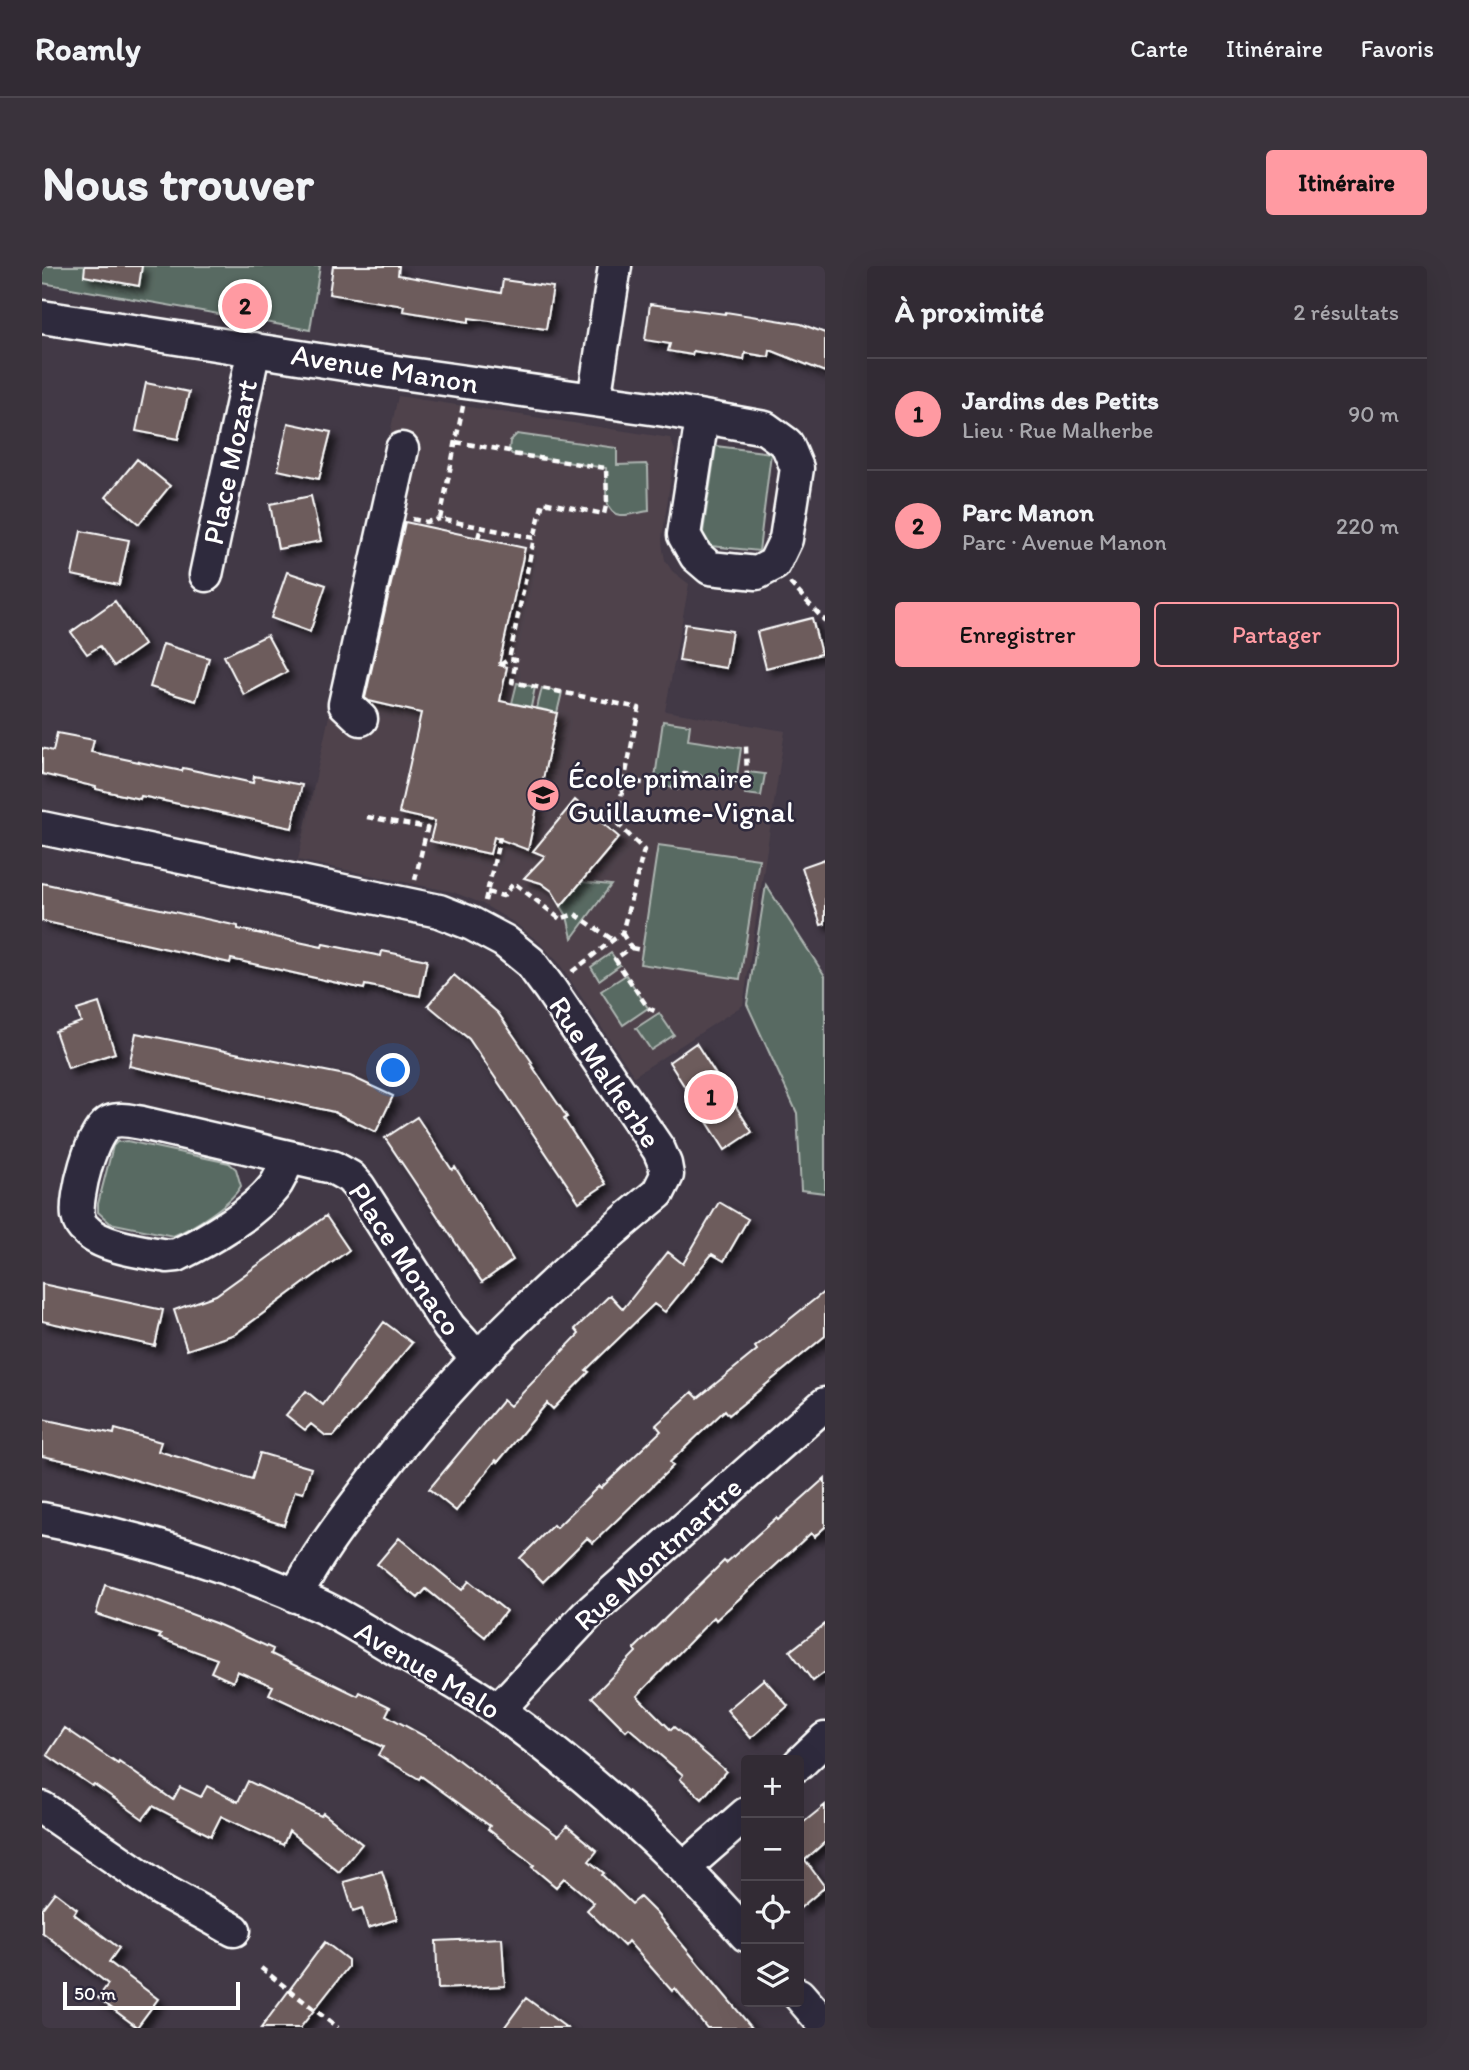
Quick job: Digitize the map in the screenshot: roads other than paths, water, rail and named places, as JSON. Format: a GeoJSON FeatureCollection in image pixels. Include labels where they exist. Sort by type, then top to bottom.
{"type":"FeatureCollection","features":[{"type":"Feature","properties":{"kind":"street"},"geometry":{"type":"LineString","coordinates":[[594,400],[615,266]]}},
{"type":"Feature","properties":{"kind":"street","name":"Avenue Manon"},"geometry":{"type":"LineString","coordinates":[[42,317],[702,418]]}},
{"type":"Feature","properties":{"kind":"street","name":"Place Mozart"},"geometry":{"type":"LineString","coordinates":[[206,575],[254,349]]}},
{"type":"Feature","properties":{"kind":"street"},"geometry":{"type":"LineString","coordinates":[[702,418],[765,428],[787,444],[797,468],[786,539],[774,565],[757,573],[710,568],[696,556],[684,535],[702,418]]}},
{"type":"Feature","properties":{"kind":"street"},"geometry":{"type":"LineString","coordinates":[[361,719],[345,704],[402,449]]}},
{"type":"Feature","properties":{"kind":"street","name":"Rue Malherbe"},"geometry":{"type":"LineString","coordinates":[[42,828],[439,911],[489,932],[530,962],[649,1135],[665,1164],[667,1175],[658,1193],[554,1282],[477,1358],[379,1472],[313,1563],[296,1595]]}},
{"type":"Feature","properties":{"kind":"street","name":"Place Monaco"},"geometry":{"type":"LineString","coordinates":[[288,1157],[274,1187],[262,1200],[192,1248],[177,1255],[167,1256],[104,1242],[83,1229],[78,1218],[78,1204],[90,1147],[102,1127],[112,1121],[142,1123],[332,1167],[351,1177],[449,1327],[477,1358]]}},
{"type":"Feature","properties":{"kind":"street","name":"Rue Montmartre"},"geometry":{"type":"LineString","coordinates":[[498,1710],[587,1615],[825,1404]]}},
{"type":"Feature","properties":{"kind":"street","name":"Avenue Malo"},"geometry":{"type":"LineString","coordinates":[[42,1519],[75,1525],[173,1552],[296,1595],[365,1631],[498,1710],[593,1783],[684,1868],[741,1930]]}},
{"type":"Feature","properties":{"kind":"street"},"geometry":{"type":"LineString","coordinates":[[804,1759],[825,1739]]}},
{"type":"Feature","properties":{"kind":"street"},"geometry":{"type":"LineString","coordinates":[[42,1808],[160,1889],[234,1930]]}},
{"type":"Feature","properties":{"kind":"street"},"geometry":{"type":"LineString","coordinates":[[684,1868],[742,1818]]}},
{"type":"Feature","properties":{"kind":"street"},"geometry":{"type":"LineString","coordinates":[[804,2001],[825,2025]]}},
{"type":"Feature","properties":{"kind":"place","name":"Parc Manon"},"geometry":{"type":"Point","coordinates":[245,306]}},
{"type":"Feature","properties":{"kind":"place","name":"École primaire Guillaume-Vignal"},"geometry":{"type":"Point","coordinates":[543,795]}},
{"type":"Feature","properties":{"kind":"place","name":"Jardins des Petits"},"geometry":{"type":"Point","coordinates":[711,1097]}}]}
